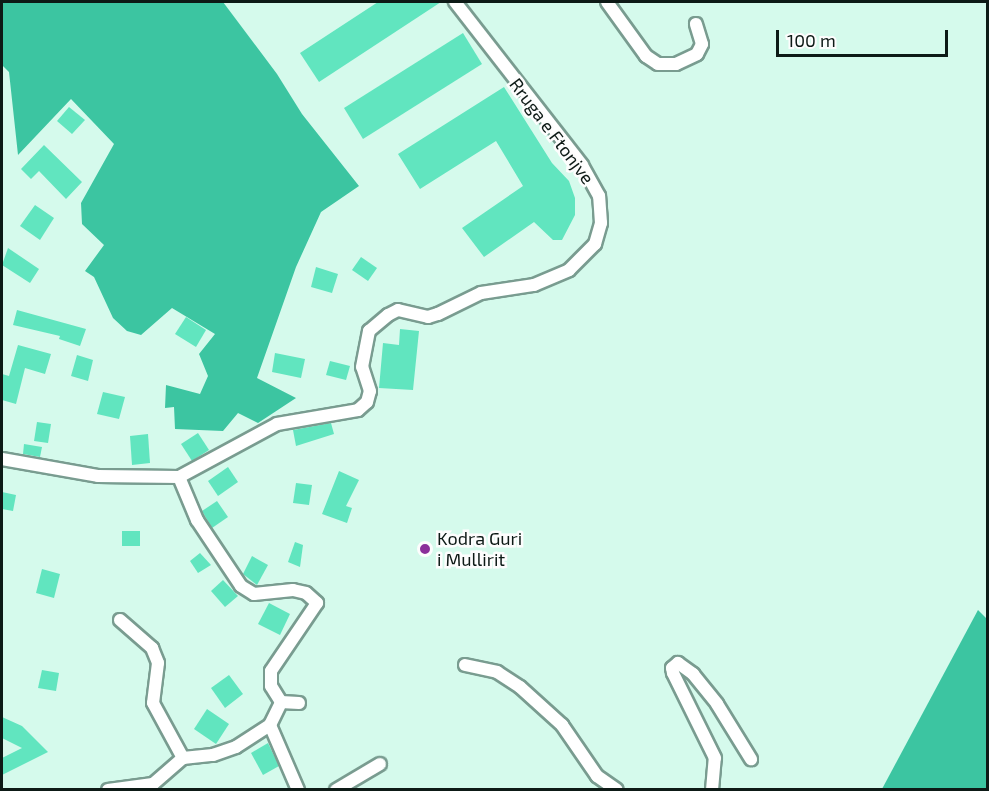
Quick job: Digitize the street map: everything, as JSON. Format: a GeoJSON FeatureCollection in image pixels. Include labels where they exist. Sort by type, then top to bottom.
{"type":"FeatureCollection","features":[{"type":"Feature","properties":{"kind":"street","name":"Rruga e Ftonjve"},"geometry":{"type":"LineString","coordinates":[[179,477],[277,424],[358,410],[367,402],[370,392],[362,367],[369,331],[388,315],[404,312],[428,317],[481,293],[534,285],[569,270],[595,244],[601,223],[599,196],[582,165],[455,2]]}},
{"type":"Feature","properties":{"kind":"street"},"geometry":{"type":"LineString","coordinates":[[607,2],[646,56],[658,64],[676,64],[697,54],[702,44],[696,24]]}},
{"type":"Feature","properties":{"kind":"street"},"geometry":{"type":"LineString","coordinates":[[2,459],[98,476],[179,477],[197,520],[242,586],[254,594],[292,590],[306,593],[317,603],[271,671],[271,686],[281,702]]}},
{"type":"Feature","properties":{"kind":"street"},"geometry":{"type":"LineString","coordinates":[[120,620],[152,648],[158,663],[153,704],[183,758]]}},
{"type":"Feature","properties":{"kind":"street"},"geometry":{"type":"LineString","coordinates":[[712,789],[715,758],[673,673],[672,668],[678,663],[693,674],[717,704],[751,759]]}},
{"type":"Feature","properties":{"kind":"street"},"geometry":{"type":"LineString","coordinates":[[465,665],[497,672],[520,687],[562,725],[597,776],[617,789]]}},
{"type":"Feature","properties":{"kind":"street"},"geometry":{"type":"LineString","coordinates":[[281,702],[299,703]]}},
{"type":"Feature","properties":{"kind":"street"},"geometry":{"type":"LineString","coordinates":[[108,789],[153,784],[183,758],[213,755],[236,747],[270,725],[281,702]]}},
{"type":"Feature","properties":{"kind":"street"},"geometry":{"type":"LineString","coordinates":[[270,725],[298,789]]}},
{"type":"Feature","properties":{"kind":"street"},"geometry":{"type":"LineString","coordinates":[[336,789],[380,764]]}},
{"type":"Feature","properties":{"kind":"green space"},"geometry":{"type":"Polygon","coordinates":[[[2,2],[223,2],[277,74],[302,114],[359,186],[321,212],[296,267],[257,378],[296,398],[258,423],[238,413],[223,431],[175,429],[174,407],[165,408],[166,385],[200,394],[208,376],[199,354],[215,334],[172,308],[141,335],[127,331],[113,318],[94,277],[85,271],[104,245],[82,224],[81,203],[114,144],[71,99],[18,155],[9,72],[2,65],[2,2]]]}},
{"type":"Feature","properties":{"kind":"green space"},"geometry":{"type":"Polygon","coordinates":[[[978,610],[987,619],[987,789],[882,789],[978,610]]]}},
{"type":"Feature","properties":{"kind":"building"},"geometry":{"type":"Polygon","coordinates":[[[378,2],[441,2],[319,82],[300,53],[378,2]]]}},
{"type":"Feature","properties":{"kind":"building"},"geometry":{"type":"Polygon","coordinates":[[[463,33],[482,64],[363,139],[344,108],[463,33]]]}},
{"type":"Feature","properties":{"kind":"building"},"geometry":{"type":"Polygon","coordinates":[[[504,87],[552,163],[569,181],[575,198],[575,215],[562,240],[553,240],[534,222],[484,257],[462,228],[523,186],[496,141],[420,189],[398,154],[504,87]]]}},
{"type":"Feature","properties":{"kind":"building"},"geometry":{"type":"Polygon","coordinates":[[[69,107],[85,120],[72,134],[57,121],[69,107]]]}},
{"type":"Feature","properties":{"kind":"building"},"geometry":{"type":"Polygon","coordinates":[[[44,145],[82,182],[66,199],[39,171],[31,179],[21,169],[44,145]]]}},
{"type":"Feature","properties":{"kind":"building"},"geometry":{"type":"Polygon","coordinates":[[[35,205],[54,218],[40,240],[20,226],[35,205]]]}},
{"type":"Feature","properties":{"kind":"building"},"geometry":{"type":"Polygon","coordinates":[[[8,248],[39,269],[30,283],[2,265],[8,248]]]}},
{"type":"Feature","properties":{"kind":"building"},"geometry":{"type":"Polygon","coordinates":[[[361,257],[377,268],[368,281],[352,270],[361,257]]]}},
{"type":"Feature","properties":{"kind":"building"},"geometry":{"type":"Polygon","coordinates":[[[316,267],[338,274],[332,293],[311,287],[316,267]]]}},
{"type":"Feature","properties":{"kind":"building"},"geometry":{"type":"Polygon","coordinates":[[[17,310],[86,329],[80,346],[59,339],[60,336],[13,325],[17,310]]]}},
{"type":"Feature","properties":{"kind":"building"},"geometry":{"type":"Polygon","coordinates":[[[186,317],[206,330],[196,347],[175,334],[186,317]]]}},
{"type":"Feature","properties":{"kind":"building"},"geometry":{"type":"Polygon","coordinates":[[[400,329],[419,331],[413,390],[379,388],[383,343],[399,345],[400,329]]]}},
{"type":"Feature","properties":{"kind":"building"},"geometry":{"type":"Polygon","coordinates":[[[18,345],[51,354],[45,374],[25,368],[16,404],[2,400],[2,374],[9,376],[18,345]]]}},
{"type":"Feature","properties":{"kind":"building"},"geometry":{"type":"Polygon","coordinates":[[[275,353],[305,359],[301,378],[272,372],[275,353]]]}},
{"type":"Feature","properties":{"kind":"building"},"geometry":{"type":"Polygon","coordinates":[[[77,355],[93,360],[88,381],[71,376],[77,355]]]}},
{"type":"Feature","properties":{"kind":"building"},"geometry":{"type":"Polygon","coordinates":[[[330,361],[350,366],[346,380],[326,375],[330,361]]]}},
{"type":"Feature","properties":{"kind":"building"},"geometry":{"type":"Polygon","coordinates":[[[103,392],[125,397],[119,419],[97,414],[103,392]]]}},
{"type":"Feature","properties":{"kind":"building"},"geometry":{"type":"Polygon","coordinates":[[[37,422],[51,424],[48,443],[34,441],[37,422]]]}},
{"type":"Feature","properties":{"kind":"building"},"geometry":{"type":"Polygon","coordinates":[[[331,423],[334,434],[296,446],[293,430],[331,423]]]}},
{"type":"Feature","properties":{"kind":"building"},"geometry":{"type":"Polygon","coordinates":[[[198,433],[209,450],[192,461],[181,444],[198,433]]]}},
{"type":"Feature","properties":{"kind":"building"},"geometry":{"type":"Polygon","coordinates":[[[148,434],[150,463],[132,465],[130,436],[148,434]]]}},
{"type":"Feature","properties":{"kind":"building"},"geometry":{"type":"Polygon","coordinates":[[[24,444],[42,447],[40,457],[23,454],[24,444]]]}},
{"type":"Feature","properties":{"kind":"building"},"geometry":{"type":"Polygon","coordinates":[[[228,467],[238,482],[218,496],[208,481],[228,467]]]}},
{"type":"Feature","properties":{"kind":"building"},"geometry":{"type":"Polygon","coordinates":[[[339,471],[359,480],[346,506],[352,508],[347,523],[322,514],[339,471]]]}},
{"type":"Feature","properties":{"kind":"building"},"geometry":{"type":"Polygon","coordinates":[[[296,483],[312,485],[309,505],[293,503],[296,483]]]}},
{"type":"Feature","properties":{"kind":"building"},"geometry":{"type":"Polygon","coordinates":[[[2,492],[16,495],[13,511],[2,509],[2,492]]]}},
{"type":"Feature","properties":{"kind":"building"},"geometry":{"type":"Polygon","coordinates":[[[217,501],[228,517],[212,528],[202,511],[217,501]]]}},
{"type":"Feature","properties":{"kind":"building"},"geometry":{"type":"Polygon","coordinates":[[[122,531],[140,531],[140,546],[122,546],[122,531]]]}},
{"type":"Feature","properties":{"kind":"building"},"geometry":{"type":"Polygon","coordinates":[[[295,542],[303,545],[300,567],[288,562],[295,542]]]}},
{"type":"Feature","properties":{"kind":"building"},"geometry":{"type":"Polygon","coordinates":[[[200,553],[211,565],[198,573],[190,561],[200,553]]]}},
{"type":"Feature","properties":{"kind":"building"},"geometry":{"type":"Polygon","coordinates":[[[252,556],[268,565],[257,585],[243,574],[252,556]]]}},
{"type":"Feature","properties":{"kind":"building"},"geometry":{"type":"Polygon","coordinates":[[[42,569],[60,574],[54,598],[36,593],[42,569]]]}},
{"type":"Feature","properties":{"kind":"building"},"geometry":{"type":"Polygon","coordinates":[[[223,580],[238,596],[225,607],[211,591],[223,580]]]}},
{"type":"Feature","properties":{"kind":"building"},"geometry":{"type":"Polygon","coordinates":[[[269,603],[290,614],[280,635],[258,624],[269,603]]]}},
{"type":"Feature","properties":{"kind":"building"},"geometry":{"type":"Polygon","coordinates":[[[42,670],[59,673],[56,691],[38,688],[42,670]]]}},
{"type":"Feature","properties":{"kind":"building"},"geometry":{"type":"Polygon","coordinates":[[[229,675],[243,694],[225,708],[211,688],[229,675]]]}},
{"type":"Feature","properties":{"kind":"building"},"geometry":{"type":"Polygon","coordinates":[[[207,709],[229,724],[216,744],[194,729],[207,709]]]}},
{"type":"Feature","properties":{"kind":"building"},"geometry":{"type":"Polygon","coordinates":[[[2,717],[22,726],[48,752],[2,775],[2,758],[22,748],[2,738],[2,717]]]}},
{"type":"Feature","properties":{"kind":"building"},"geometry":{"type":"Polygon","coordinates":[[[268,743],[279,766],[263,775],[251,753],[268,743]]]}},
{"type":"Feature","properties":{"kind":"place","name":"Kodra Guri i Mullirit"},"geometry":{"type":"Point","coordinates":[425,549]}}]}
